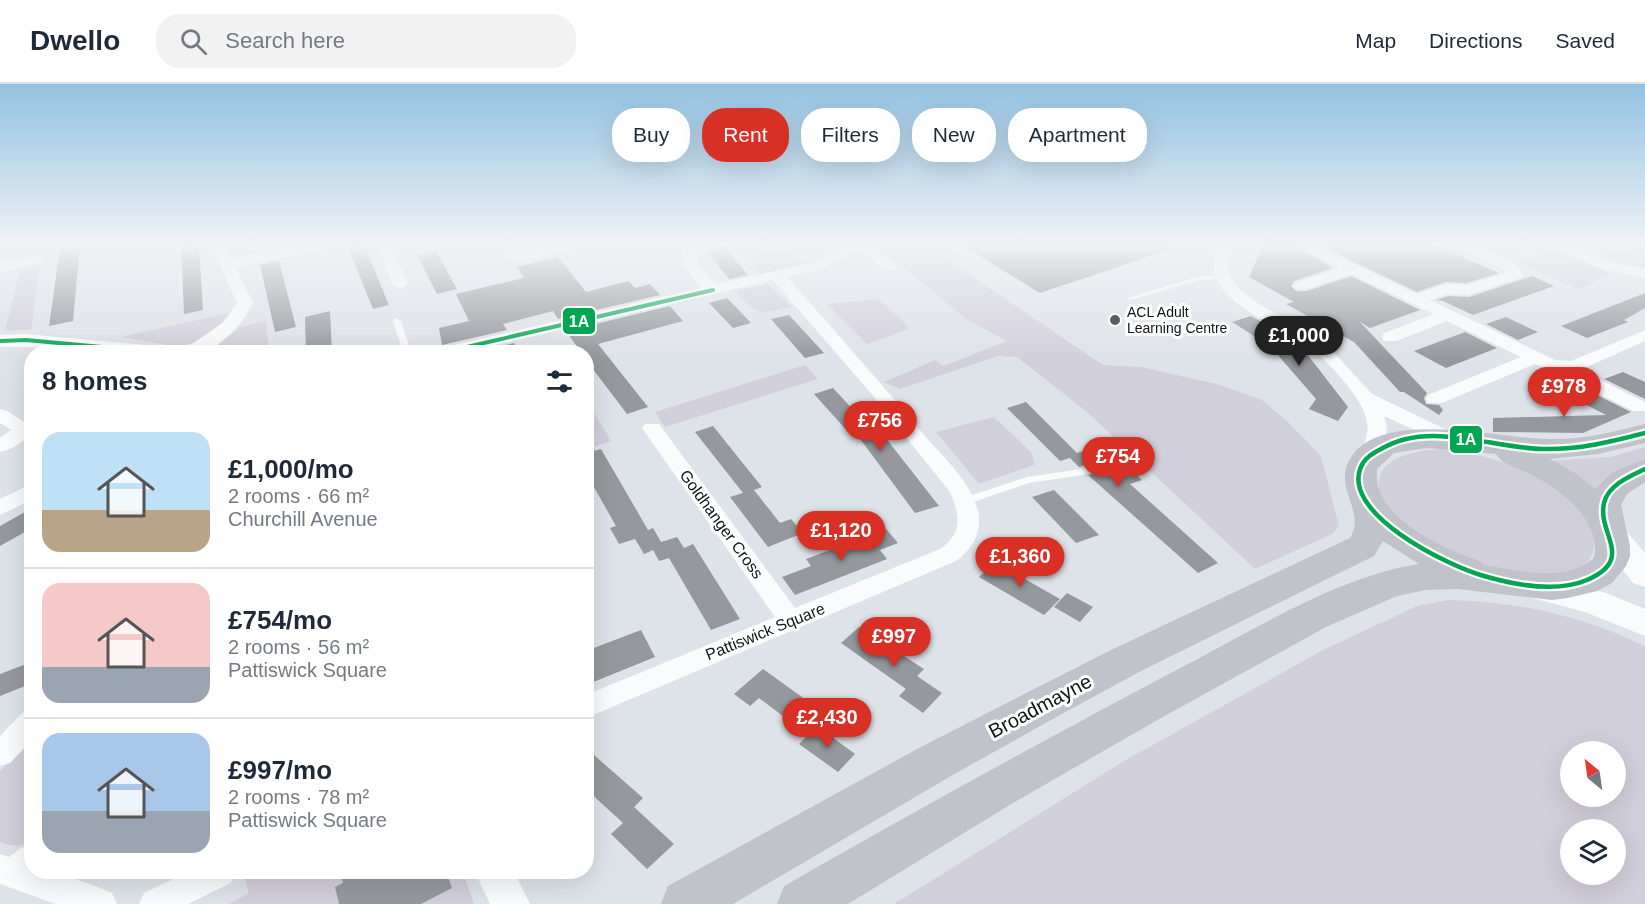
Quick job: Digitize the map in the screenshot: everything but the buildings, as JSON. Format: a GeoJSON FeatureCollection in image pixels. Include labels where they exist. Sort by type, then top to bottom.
{"type":"FeatureCollection","features":[{"type":"Feature","properties":{"kind":"main road"},"geometry":{"type":"LineString","coordinates":[[1368,457],[1381,447],[1397,441],[1431,438],[1551,450],[1599,445],[1643,420]]}},
{"type":"Feature","properties":{"kind":"main road"},"geometry":{"type":"LineString","coordinates":[[1464,441],[1516,455],[1563,479],[1592,503],[1645,575]]}},
{"type":"Feature","properties":{"kind":"main road","name":"Broadmayne"},"geometry":{"type":"LineString","coordinates":[[686,904],[935,762],[1045,703],[1127,660],[1362,547],[1372,531],[1373,523],[1360,486],[1359,476],[1361,467],[1368,457]]}},
{"type":"Feature","properties":{"kind":"main road","name":"Broadmayne"},"geometry":{"type":"LineString","coordinates":[[802,904],[1071,747],[1273,638],[1386,585],[1424,576],[1445,575],[1560,585],[1580,582],[1600,573],[1609,566],[1613,556],[1609,527],[1603,510],[1608,494],[1623,481],[1645,469]]}},
{"type":"Feature","properties":{"kind":"main road","name":"Broadmayne"},"geometry":{"type":"LineString","coordinates":[[1368,504],[1386,525],[1414,545],[1453,565],[1506,581]]}},
{"type":"Feature","properties":{"kind":"main road"},"geometry":{"type":"LineString","coordinates":[[1506,581],[1571,595],[1645,623]]}},
{"type":"Feature","properties":{"kind":"street"},"geometry":{"type":"LineString","coordinates":[[202,345],[228,327],[242,310],[243,297],[236,283]]}},
{"type":"Feature","properties":{"kind":"street"},"geometry":{"type":"LineString","coordinates":[[706,283],[713,290]]}},
{"type":"Feature","properties":{"kind":"street"},"geometry":{"type":"LineString","coordinates":[[475,345],[744,283]]}},
{"type":"Feature","properties":{"kind":"street","name":"Pattiswick Square"},"geometry":{"type":"LineString","coordinates":[[594,704],[958,549],[964,543],[969,524],[964,501],[937,462],[875,387],[783,283]]}},
{"type":"Feature","properties":{"kind":"street"},"geometry":{"type":"LineString","coordinates":[[1227,283],[1247,302],[1316,344],[1366,398],[1375,414],[1378,434],[1374,448],[1368,457]]}},
{"type":"Feature","properties":{"kind":"street"},"geometry":{"type":"LineString","coordinates":[[1301,285],[1307,283]]}},
{"type":"Feature","properties":{"kind":"street"},"geometry":{"type":"LineString","coordinates":[[1381,283],[1548,363],[1643,420]]}},
{"type":"Feature","properties":{"kind":"street"},"geometry":{"type":"LineString","coordinates":[[1416,300],[1447,289],[1468,290],[1489,283]]}},
{"type":"Feature","properties":{"kind":"street"},"geometry":{"type":"LineString","coordinates":[[1390,337],[1447,315]]}},
{"type":"Feature","properties":{"kind":"street"},"geometry":{"type":"LineString","coordinates":[[1435,399],[1548,363],[1575,366],[1645,335]]}},
{"type":"Feature","properties":{"kind":"street"},"geometry":{"type":"LineString","coordinates":[[0,341],[26,340],[81,345]]}},
{"type":"Feature","properties":{"kind":"street"},"geometry":{"type":"LineString","coordinates":[[1366,398],[1397,415],[1464,441]]}},
{"type":"Feature","properties":{"kind":"street"},"geometry":{"type":"LineString","coordinates":[[0,415],[23,429],[15,438],[0,446]]}},
{"type":"Feature","properties":{"kind":"street","name":"Goldhanger Cross"},"geometry":{"type":"LineString","coordinates":[[652,428],[790,620]]}},
{"type":"Feature","properties":{"kind":"street"},"geometry":{"type":"LineString","coordinates":[[0,508],[24,495]]}},
{"type":"Feature","properties":{"kind":"street"},"geometry":{"type":"LineString","coordinates":[[0,754],[24,729]]}},
{"type":"Feature","properties":{"kind":"street"},"geometry":{"type":"LineString","coordinates":[[43,879],[100,904]]}},
{"type":"Feature","properties":{"kind":"street"},"geometry":{"type":"LineString","coordinates":[[155,904],[206,879]]}},
{"type":"Feature","properties":{"kind":"lane"},"geometry":{"type":"LineString","coordinates":[[1131,298],[1181,283]]}},
{"type":"Feature","properties":{"kind":"lane"},"geometry":{"type":"LineString","coordinates":[[397,321],[405,345]]}},
{"type":"Feature","properties":{"kind":"lane"},"geometry":{"type":"LineString","coordinates":[[964,501],[1027,480],[1082,472],[1110,463]]}},
{"type":"Feature","properties":{"kind":"shaded area"},"geometry":{"type":"Polygon","coordinates":[[[17,283],[38,283],[31,330],[5,330],[17,283]]]}},
{"type":"Feature","properties":{"kind":"shaded area"},"geometry":{"type":"Polygon","coordinates":[[[923,283],[982,283],[1103,365],[1141,367],[1217,384],[1262,400],[1287,421],[1321,456],[1339,526],[1332,534],[1255,569],[1087,412],[1017,357],[998,356],[900,389],[884,382],[935,360],[944,366],[1007,341],[966,319],[923,283]]]}},
{"type":"Feature","properties":{"kind":"shaded area"},"geometry":{"type":"Polygon","coordinates":[[[1565,283],[1591,283],[1578,289],[1565,283]]]}},
{"type":"Feature","properties":{"kind":"shaded area"},"geometry":{"type":"Polygon","coordinates":[[[768,284],[792,307],[760,311],[754,309],[734,291],[768,284]]]}},
{"type":"Feature","properties":{"kind":"shaded area"},"geometry":{"type":"Polygon","coordinates":[[[878,299],[907,325],[908,329],[867,344],[827,304],[878,299]]]}},
{"type":"Feature","properties":{"kind":"shaded area"},"geometry":{"type":"Polygon","coordinates":[[[229,313],[219,326],[198,341],[186,345],[168,345],[121,337],[229,313]]]}},
{"type":"Feature","properties":{"kind":"shaded area"},"geometry":{"type":"Polygon","coordinates":[[[266,321],[268,345],[217,345],[240,327],[266,321]]]}},
{"type":"Feature","properties":{"kind":"shaded area"},"geometry":{"type":"Polygon","coordinates":[[[805,365],[818,379],[665,427],[655,412],[805,365]]]}},
{"type":"Feature","properties":{"kind":"shaded area"},"geometry":{"type":"Polygon","coordinates":[[[594,412],[611,441],[594,447],[594,412]]]}},
{"type":"Feature","properties":{"kind":"shaded area"},"geometry":{"type":"Polygon","coordinates":[[[994,417],[1032,453],[1034,465],[979,484],[936,432],[994,417]]]}},
{"type":"Feature","properties":{"kind":"shaded area"},"geometry":{"type":"Polygon","coordinates":[[[1645,447],[1645,463],[1596,491],[1546,461],[1610,457],[1645,447]]]}},
{"type":"Feature","properties":{"kind":"shaded area"},"geometry":{"type":"Polygon","coordinates":[[[1439,449],[1459,451],[1503,462],[1546,481],[1565,494],[1580,509],[1591,527],[1594,544],[1588,561],[1568,573],[1540,576],[1512,573],[1473,564],[1441,550],[1418,536],[1387,506],[1380,492],[1379,479],[1384,468],[1396,459],[1439,449]]]}},
{"type":"Feature","properties":{"kind":"shaded area"},"geometry":{"type":"Polygon","coordinates":[[[1448,600],[1499,603],[1549,612],[1597,626],[1645,646],[1645,904],[894,904],[1124,761],[1323,650],[1417,606],[1448,600]]]}},
{"type":"Feature","properties":{"kind":"shaded area"},"geometry":{"type":"Polygon","coordinates":[[[24,747],[24,844],[16,846],[0,842],[0,771],[24,747]]]}},
{"type":"Feature","properties":{"kind":"shaded area"},"geometry":{"type":"Polygon","coordinates":[[[245,879],[465,879],[474,904],[229,904],[249,893],[245,879]]]}},
{"type":"Feature","properties":{"kind":"transit line","name":"1A"},"geometry":{"type":"LineString","coordinates":[[475,345],[713,290]]}},
{"type":"Feature","properties":{"kind":"transit line","name":"1A"},"geometry":{"type":"LineString","coordinates":[[0,341],[26,340],[81,345]]}},
{"type":"Feature","properties":{"kind":"transit line","name":"1A"},"geometry":{"type":"LineString","coordinates":[[1645,433],[1594,445],[1542,449],[1456,438],[1412,437],[1392,442],[1364,461],[1359,481],[1364,497],[1375,512],[1389,526],[1424,551],[1470,572],[1500,580],[1552,586],[1587,580],[1602,572],[1610,563],[1613,553],[1612,542],[1603,511],[1604,502],[1616,486],[1645,469]]}},
{"type":"Feature","properties":{"kind":"place","name":"ACL Adult Learning Centre"},"geometry":{"type":"Point","coordinates":[1115,320]}}]}
